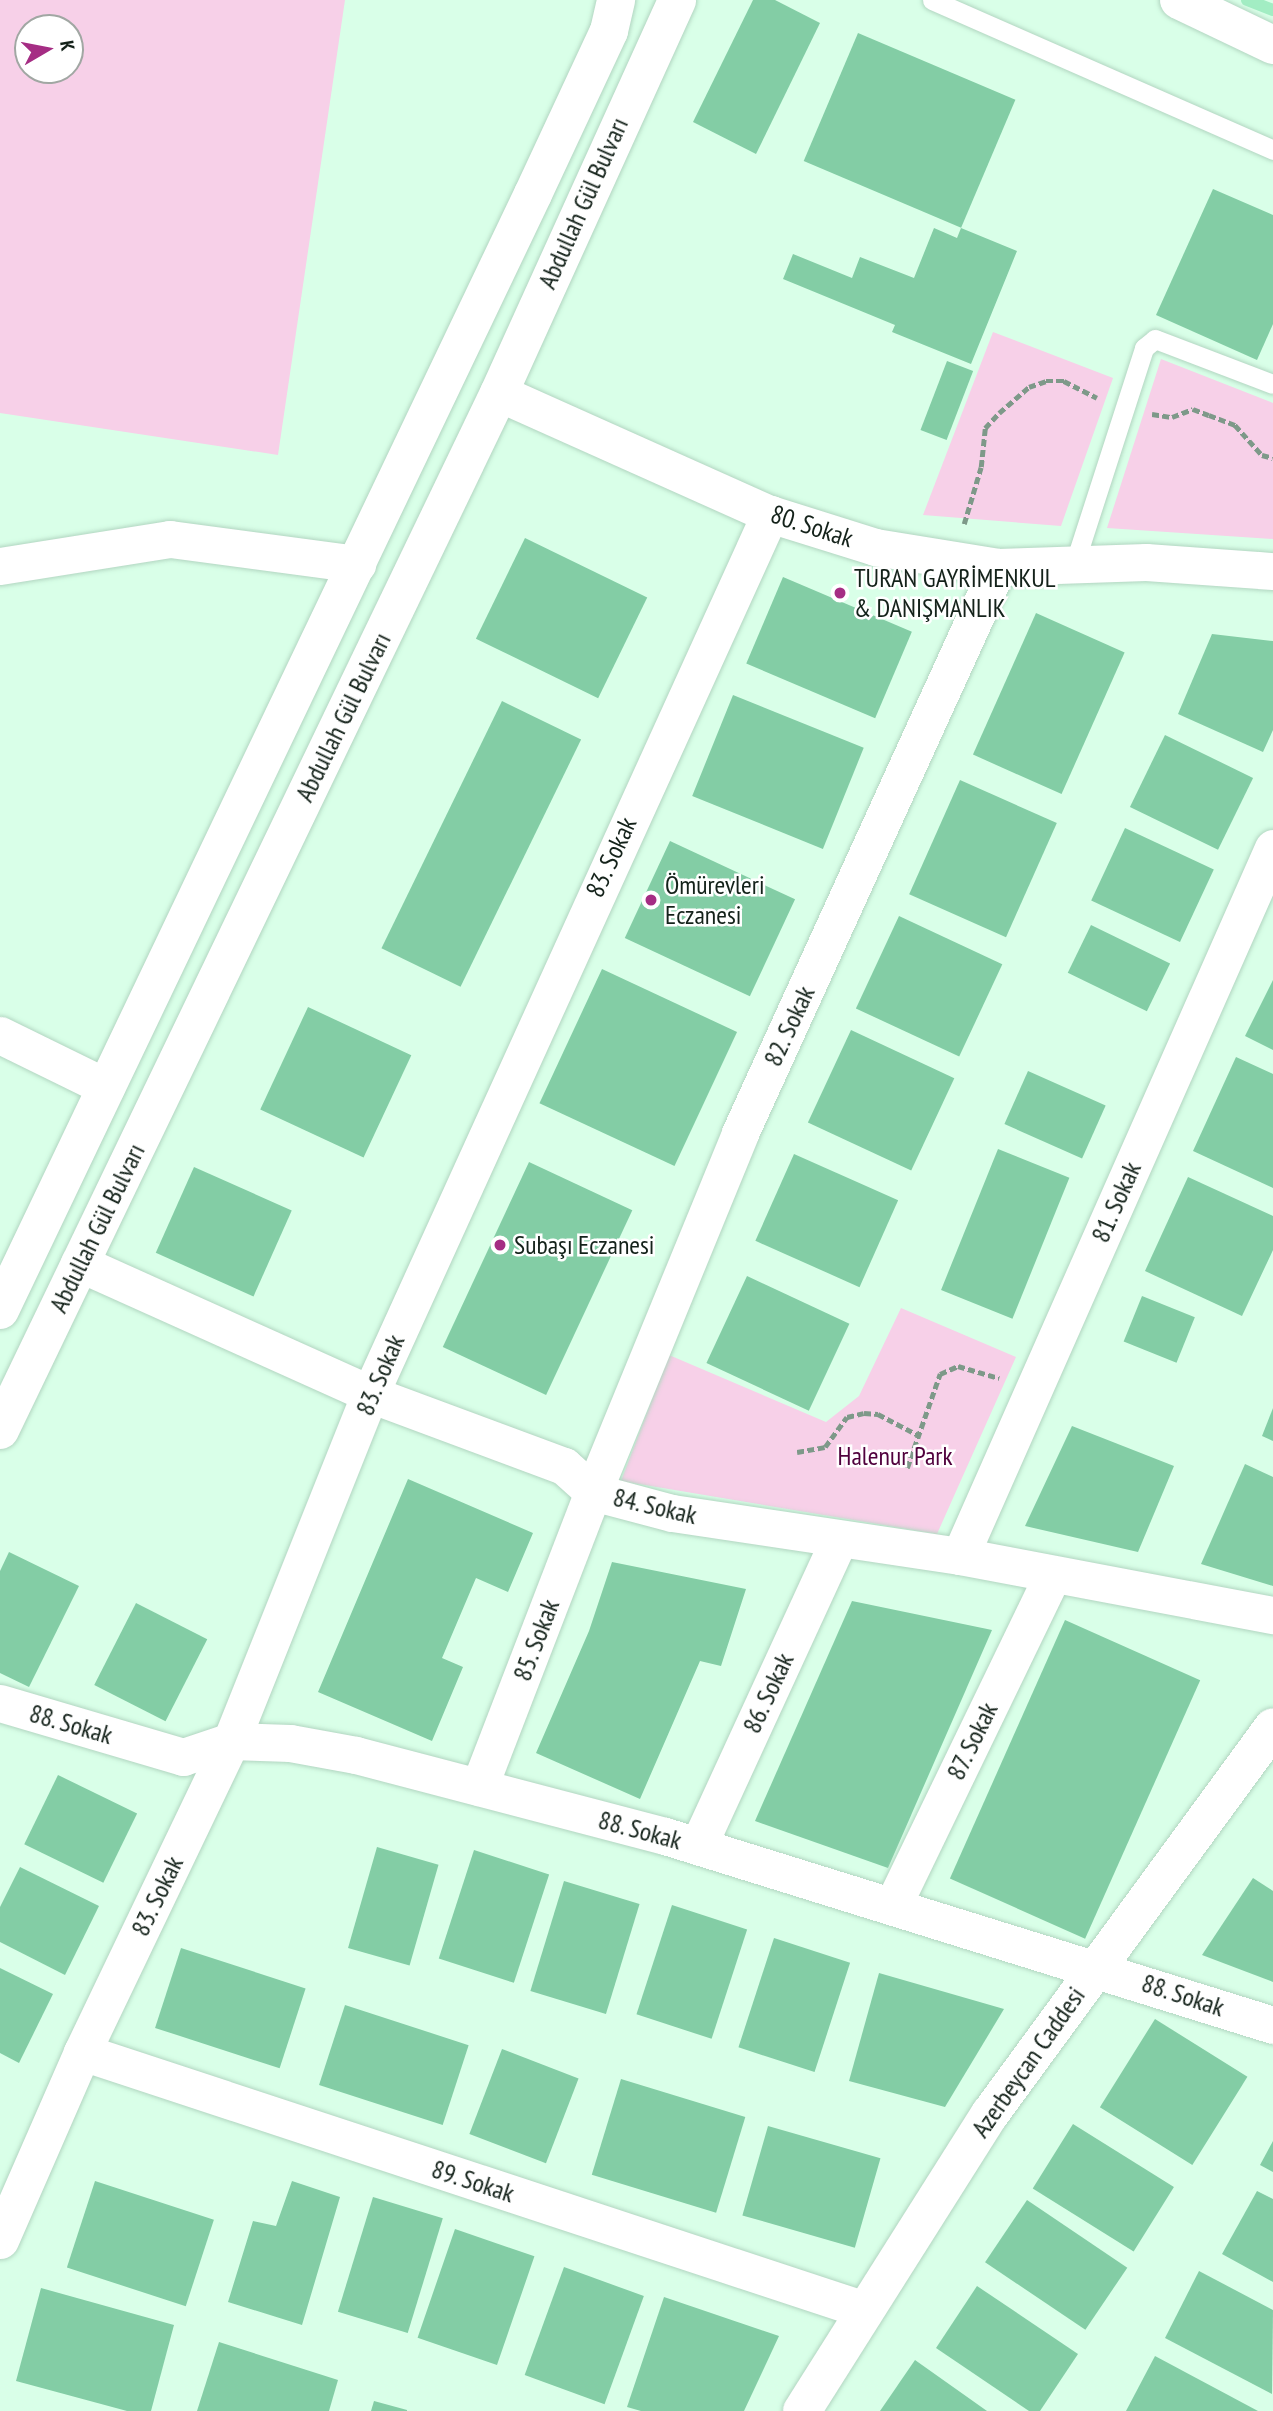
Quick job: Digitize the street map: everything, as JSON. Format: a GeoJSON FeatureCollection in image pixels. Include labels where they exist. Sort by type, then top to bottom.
{"type":"FeatureCollection","features":[{"type":"Feature","properties":{"kind":"main road","name":"Abdullah Gül Bulvarı"},"geometry":{"type":"LineString","coordinates":[[0,1310],[574,107],[609,31],[616,0]]}},
{"type":"Feature","properties":{"kind":"main road","name":"Abdullah Gül Bulvarı"},"geometry":{"type":"LineString","coordinates":[[0,1430],[499,393],[677,0]]}},
{"type":"Feature","properties":{"kind":"main road"},"geometry":{"type":"LineString","coordinates":[[1179,0],[1273,45]]}},
{"type":"Feature","properties":{"kind":"main road","name":"Azerbeycan Caddesi"},"geometry":{"type":"LineString","coordinates":[[802,2411],[990,2114],[1095,1966],[1273,1727]]}},
{"type":"Feature","properties":{"kind":"street","name":"80. Sokak"},"geometry":{"type":"LineString","coordinates":[[499,393],[770,514],[875,547],[999,567],[1146,562],[1273,571]]}},
{"type":"Feature","properties":{"kind":"street","name":"83. Sokak"},"geometry":{"type":"LineString","coordinates":[[0,2240],[82,2052],[231,1741],[370,1394],[770,514]]}},
{"type":"Feature","properties":{"kind":"street"},"geometry":{"type":"LineString","coordinates":[[0,566],[170,539],[357,564]]}},
{"type":"Feature","properties":{"kind":"street","name":"82. Sokak"},"geometry":{"type":"LineString","coordinates":[[593,1492],[740,1133],[999,567]]}},
{"type":"Feature","properties":{"kind":"street","name":"81. Sokak"},"geometry":{"type":"LineString","coordinates":[[960,1556],[1273,848]]}},
{"type":"Feature","properties":{"kind":"street"},"geometry":{"type":"LineString","coordinates":[[0,1035],[106,1087]]}},
{"type":"Feature","properties":{"kind":"street","name":"84. Sokak"},"geometry":{"type":"LineString","coordinates":[[79,1263],[370,1394],[564,1466],[593,1492],[672,1513],[960,1556],[1052,1576],[1273,1615]]}},
{"type":"Feature","properties":{"kind":"street","name":"85. Sokak"},"geometry":{"type":"LineString","coordinates":[[480,1787],[593,1492]]}},
{"type":"Feature","properties":{"kind":"street","name":"86. Sokak"},"geometry":{"type":"LineString","coordinates":[[698,1846],[839,1540]]}},
{"type":"Feature","properties":{"kind":"street","name":"87. Sokak"},"geometry":{"type":"LineString","coordinates":[[892,1905],[1052,1576]]}},
{"type":"Feature","properties":{"kind":"street","name":"88. Sokak"},"geometry":{"type":"LineString","coordinates":[[0,1703],[183,1757],[231,1741],[290,1743],[356,1755],[698,1846],[1095,1966],[1273,2025]]}},
{"type":"Feature","properties":{"kind":"street","name":"89. Sokak"},"geometry":{"type":"LineString","coordinates":[[82,2052],[865,2309]]}},
{"type":"Feature","properties":{"kind":"lane"},"geometry":{"type":"LineString","coordinates":[[932,0],[1273,150]]}},
{"type":"Feature","properties":{"kind":"lane"},"geometry":{"type":"LineString","coordinates":[[1074,565],[1144,348],[1155,339],[1273,384]]}},
{"type":"Feature","properties":{"kind":"path"},"geometry":{"type":"LineString","coordinates":[[907,1468],[940,1374],[958,1366],[1033,1391]]}},
{"type":"Feature","properties":{"kind":"path"},"geometry":{"type":"LineString","coordinates":[[797,1452],[825,1447],[847,1418],[864,1413],[878,1414],[918,1435]]}},
{"type":"Feature","properties":{"kind":"green space"},"geometry":{"type":"Polygon","coordinates":[[[0,0],[345,0],[278,455],[0,413],[0,0]]]}},
{"type":"Feature","properties":{"kind":"green space"},"geometry":{"type":"Polygon","coordinates":[[[993,332],[1113,378],[1061,526],[923,515],[993,332]]]}},
{"type":"Feature","properties":{"kind":"green space"},"geometry":{"type":"Polygon","coordinates":[[[1161,359],[1273,403],[1273,539],[1107,528],[1161,359]]]}},
{"type":"Feature","properties":{"kind":"green space","name":"Halenur Park"},"geometry":{"type":"Polygon","coordinates":[[[901,1308],[1016,1357],[937,1534],[621,1481],[669,1355],[826,1422],[859,1396],[901,1308]]]}},
{"type":"Feature","properties":{"kind":"building"},"geometry":{"type":"Polygon","coordinates":[[[753,0],[775,0],[820,23],[756,154],[693,122],[753,0]]]}},
{"type":"Feature","properties":{"kind":"building"},"geometry":{"type":"Polygon","coordinates":[[[858,33],[1015,100],[961,228],[804,161],[858,33]]]}},
{"type":"Feature","properties":{"kind":"building"},"geometry":{"type":"Polygon","coordinates":[[[1213,189],[1273,215],[1273,324],[1257,360],[1156,315],[1213,189]]]}},
{"type":"Feature","properties":{"kind":"building"},"geometry":{"type":"Polygon","coordinates":[[[934,228],[957,238],[961,228],[1017,251],[971,364],[892,332],[895,325],[783,279],[793,254],[852,278],[860,257],[914,278],[934,228]]]}},
{"type":"Feature","properties":{"kind":"building"},"geometry":{"type":"Polygon","coordinates":[[[947,361],[973,371],[947,440],[920,430],[947,361]]]}},
{"type":"Feature","properties":{"kind":"building"},"geometry":{"type":"Polygon","coordinates":[[[525,538],[647,598],[598,698],[476,639],[525,538]]]}},
{"type":"Feature","properties":{"kind":"building"},"geometry":{"type":"Polygon","coordinates":[[[783,577],[912,632],[875,718],[746,664],[783,577]]]}},
{"type":"Feature","properties":{"kind":"building"},"geometry":{"type":"Polygon","coordinates":[[[1036,613],[1125,652],[1062,794],[973,755],[1036,613]]]}},
{"type":"Feature","properties":{"kind":"building"},"geometry":{"type":"Polygon","coordinates":[[[1212,634],[1273,641],[1273,730],[1263,752],[1178,714],[1212,634]]]}},
{"type":"Feature","properties":{"kind":"building"},"geometry":{"type":"Polygon","coordinates":[[[733,695],[864,748],[823,849],[692,796],[733,695]]]}},
{"type":"Feature","properties":{"kind":"building"},"geometry":{"type":"Polygon","coordinates":[[[502,701],[581,740],[461,987],[381,948],[502,701]]]}},
{"type":"Feature","properties":{"kind":"building"},"geometry":{"type":"Polygon","coordinates":[[[1165,735],[1253,778],[1218,850],[1130,807],[1165,735]]]}},
{"type":"Feature","properties":{"kind":"building"},"geometry":{"type":"Polygon","coordinates":[[[960,780],[1057,823],[1006,937],[909,894],[960,780]]]}},
{"type":"Feature","properties":{"kind":"building"},"geometry":{"type":"Polygon","coordinates":[[[1125,828],[1214,869],[1180,942],[1091,901],[1125,828]]]}},
{"type":"Feature","properties":{"kind":"building"},"geometry":{"type":"Polygon","coordinates":[[[670,841],[795,899],[750,996],[625,938],[670,841]]]}},
{"type":"Feature","properties":{"kind":"building"},"geometry":{"type":"Polygon","coordinates":[[[899,916],[1002,964],[959,1057],[856,1008],[899,916]]]}},
{"type":"Feature","properties":{"kind":"building"},"geometry":{"type":"Polygon","coordinates":[[[1091,925],[1170,964],[1147,1011],[1068,973],[1091,925]]]}},
{"type":"Feature","properties":{"kind":"building"},"geometry":{"type":"Polygon","coordinates":[[[602,969],[737,1032],[674,1166],[539,1103],[602,969]]]}},
{"type":"Feature","properties":{"kind":"building"},"geometry":{"type":"Polygon","coordinates":[[[1273,980],[1273,1050],[1245,1036],[1273,980]]]}},
{"type":"Feature","properties":{"kind":"building"},"geometry":{"type":"Polygon","coordinates":[[[308,1007],[411,1055],[364,1158],[260,1109],[308,1007]]]}},
{"type":"Feature","properties":{"kind":"building"},"geometry":{"type":"Polygon","coordinates":[[[851,1030],[954,1078],[911,1171],[808,1122],[851,1030]]]}},
{"type":"Feature","properties":{"kind":"building"},"geometry":{"type":"Polygon","coordinates":[[[1236,1057],[1273,1074],[1273,1188],[1193,1151],[1236,1057]]]}},
{"type":"Feature","properties":{"kind":"building"},"geometry":{"type":"Polygon","coordinates":[[[1028,1071],[1106,1106],[1082,1159],[1004,1124],[1028,1071]]]}},
{"type":"Feature","properties":{"kind":"building"},"geometry":{"type":"Polygon","coordinates":[[[998,1149],[1069,1178],[1012,1319],[941,1290],[998,1149]]]}},
{"type":"Feature","properties":{"kind":"building"},"geometry":{"type":"Polygon","coordinates":[[[794,1154],[898,1200],[860,1287],[755,1241],[794,1154]]]}},
{"type":"Feature","properties":{"kind":"building"},"geometry":{"type":"Polygon","coordinates":[[[529,1162],[632,1210],[546,1395],[443,1347],[529,1162]]]}},
{"type":"Feature","properties":{"kind":"building"},"geometry":{"type":"Polygon","coordinates":[[[194,1167],[292,1211],[254,1296],[156,1253],[194,1167]]]}},
{"type":"Feature","properties":{"kind":"building"},"geometry":{"type":"Polygon","coordinates":[[[1188,1177],[1273,1216],[1273,1250],[1242,1316],[1145,1271],[1188,1177]]]}},
{"type":"Feature","properties":{"kind":"building"},"geometry":{"type":"Polygon","coordinates":[[[747,1276],[849,1324],[809,1411],[706,1363],[747,1276]]]}},
{"type":"Feature","properties":{"kind":"building"},"geometry":{"type":"Polygon","coordinates":[[[1142,1296],[1195,1317],[1176,1363],[1124,1341],[1142,1296]]]}},
{"type":"Feature","properties":{"kind":"building"},"geometry":{"type":"Polygon","coordinates":[[[1273,1408],[1273,1441],[1262,1436],[1273,1408]]]}},
{"type":"Feature","properties":{"kind":"building"},"geometry":{"type":"Polygon","coordinates":[[[1072,1426],[1174,1466],[1138,1552],[1025,1526],[1072,1426]]]}},
{"type":"Feature","properties":{"kind":"building"},"geometry":{"type":"Polygon","coordinates":[[[1245,1464],[1273,1477],[1273,1586],[1201,1564],[1245,1464]]]}},
{"type":"Feature","properties":{"kind":"building"},"geometry":{"type":"Polygon","coordinates":[[[408,1479],[533,1533],[508,1592],[476,1578],[442,1658],[463,1667],[432,1741],[318,1692],[408,1479]]]}},
{"type":"Feature","properties":{"kind":"building"},"geometry":{"type":"Polygon","coordinates":[[[9,1552],[79,1586],[29,1687],[0,1673],[0,1571],[9,1552]]]}},
{"type":"Feature","properties":{"kind":"building"},"geometry":{"type":"Polygon","coordinates":[[[612,1562],[746,1589],[721,1666],[700,1661],[640,1799],[536,1753],[589,1631],[612,1562]]]}},
{"type":"Feature","properties":{"kind":"building"},"geometry":{"type":"Polygon","coordinates":[[[852,1601],[992,1630],[888,1868],[755,1821],[852,1601]]]}},
{"type":"Feature","properties":{"kind":"building"},"geometry":{"type":"Polygon","coordinates":[[[136,1603],[207,1639],[166,1721],[94,1685],[136,1603]]]}},
{"type":"Feature","properties":{"kind":"building"},"geometry":{"type":"Polygon","coordinates":[[[1065,1620],[1200,1680],[1085,1939],[950,1879],[1065,1620]]]}},
{"type":"Feature","properties":{"kind":"building"},"geometry":{"type":"Polygon","coordinates":[[[58,1775],[137,1814],[103,1883],[24,1844],[58,1775]]]}},
{"type":"Feature","properties":{"kind":"building"},"geometry":{"type":"Polygon","coordinates":[[[377,1847],[439,1865],[410,1966],[348,1948],[377,1847]]]}},
{"type":"Feature","properties":{"kind":"building"},"geometry":{"type":"Polygon","coordinates":[[[474,1850],[549,1874],[514,1983],[439,1958],[474,1850]]]}},
{"type":"Feature","properties":{"kind":"building"},"geometry":{"type":"Polygon","coordinates":[[[20,1867],[99,1906],[65,1975],[0,1942],[0,1907],[20,1867]]]}},
{"type":"Feature","properties":{"kind":"building"},"geometry":{"type":"Polygon","coordinates":[[[1253,1878],[1273,1891],[1273,1982],[1202,1955],[1253,1878]]]}},
{"type":"Feature","properties":{"kind":"building"},"geometry":{"type":"Polygon","coordinates":[[[564,1881],[640,1904],[606,2014],[530,1991],[564,1881]]]}},
{"type":"Feature","properties":{"kind":"building"},"geometry":{"type":"Polygon","coordinates":[[[672,1905],[747,1929],[712,2039],[636,2014],[672,1905]]]}},
{"type":"Feature","properties":{"kind":"building"},"geometry":{"type":"Polygon","coordinates":[[[774,1938],[850,1963],[815,2072],[738,2047],[774,1938]]]}},
{"type":"Feature","properties":{"kind":"building"},"geometry":{"type":"Polygon","coordinates":[[[181,1948],[306,1988],[280,2068],[155,2028],[181,1948]]]}},
{"type":"Feature","properties":{"kind":"building"},"geometry":{"type":"Polygon","coordinates":[[[0,1968],[53,1994],[19,2063],[0,2053],[0,1968]]]}},
{"type":"Feature","properties":{"kind":"building"},"geometry":{"type":"Polygon","coordinates":[[[879,1973],[1004,2009],[945,2107],[849,2081],[879,1973]]]}},
{"type":"Feature","properties":{"kind":"building"},"geometry":{"type":"Polygon","coordinates":[[[345,2005],[469,2045],[443,2125],[319,2085],[345,2005]]]}},
{"type":"Feature","properties":{"kind":"building"},"geometry":{"type":"Polygon","coordinates":[[[1155,2019],[1247,2077],[1192,2165],[1100,2107],[1155,2019]]]}},
{"type":"Feature","properties":{"kind":"building"},"geometry":{"type":"Polygon","coordinates":[[[502,2049],[579,2078],[546,2163],[469,2134],[502,2049]]]}},
{"type":"Feature","properties":{"kind":"building"},"geometry":{"type":"Polygon","coordinates":[[[621,2079],[745,2117],[716,2213],[592,2175],[621,2079]]]}},
{"type":"Feature","properties":{"kind":"building"},"geometry":{"type":"Polygon","coordinates":[[[1073,2124],[1174,2187],[1134,2252],[1033,2188],[1073,2124]]]}},
{"type":"Feature","properties":{"kind":"building"},"geometry":{"type":"Polygon","coordinates":[[[768,2126],[880,2158],[855,2248],[742,2215],[768,2126]]]}},
{"type":"Feature","properties":{"kind":"building"},"geometry":{"type":"Polygon","coordinates":[[[1273,2141],[1273,2172],[1260,2165],[1273,2141]]]}},
{"type":"Feature","properties":{"kind":"building"},"geometry":{"type":"Polygon","coordinates":[[[95,2181],[214,2220],[186,2306],[67,2268],[95,2181]]]}},
{"type":"Feature","properties":{"kind":"building"},"geometry":{"type":"Polygon","coordinates":[[[292,2181],[340,2197],[302,2325],[228,2302],[253,2221],[276,2226],[292,2181]]]}},
{"type":"Feature","properties":{"kind":"building"},"geometry":{"type":"Polygon","coordinates":[[[1257,2191],[1273,2199],[1273,2282],[1222,2254],[1257,2191]]]}},
{"type":"Feature","properties":{"kind":"building"},"geometry":{"type":"Polygon","coordinates":[[[373,2197],[443,2218],[408,2333],[338,2312],[373,2197]]]}},
{"type":"Feature","properties":{"kind":"building"},"geometry":{"type":"Polygon","coordinates":[[[1027,2200],[1127,2268],[1085,2330],[985,2262],[1027,2200]]]}},
{"type":"Feature","properties":{"kind":"building"},"geometry":{"type":"Polygon","coordinates":[[[455,2229],[534,2256],[497,2365],[418,2338],[455,2229]]]}},
{"type":"Feature","properties":{"kind":"building"},"geometry":{"type":"Polygon","coordinates":[[[564,2267],[644,2296],[605,2404],[525,2375],[564,2267]]]}},
{"type":"Feature","properties":{"kind":"building"},"geometry":{"type":"Polygon","coordinates":[[[1199,2271],[1273,2310],[1272,2394],[1165,2338],[1199,2271]]]}},
{"type":"Feature","properties":{"kind":"building"},"geometry":{"type":"Polygon","coordinates":[[[977,2286],[1078,2354],[1040,2411],[1029,2411],[936,2348],[977,2286]]]}},
{"type":"Feature","properties":{"kind":"building"},"geometry":{"type":"Polygon","coordinates":[[[41,2288],[174,2325],[151,2411],[127,2411],[16,2381],[41,2288]]]}},
{"type":"Feature","properties":{"kind":"building"},"geometry":{"type":"Polygon","coordinates":[[[664,2297],[779,2336],[744,2411],[641,2411],[627,2407],[664,2297]]]}},
{"type":"Feature","properties":{"kind":"building"},"geometry":{"type":"Polygon","coordinates":[[[219,2342],[338,2380],[329,2411],[197,2411],[219,2342]]]}},
{"type":"Feature","properties":{"kind":"building"},"geometry":{"type":"Polygon","coordinates":[[[1155,2356],[1258,2411],[1126,2411],[1155,2356]]]}},
{"type":"Feature","properties":{"kind":"building"},"geometry":{"type":"Polygon","coordinates":[[[915,2360],[987,2411],[880,2411],[915,2360]]]}},
{"type":"Feature","properties":{"kind":"building"},"geometry":{"type":"Polygon","coordinates":[[[374,2401],[407,2410],[407,2411],[371,2411],[374,2401]]]}},
{"type":"Feature","properties":{"kind":"waterway"},"geometry":{"type":"LineString","coordinates":[[1247,0],[1273,10]]}},
{"type":"Feature","properties":{"kind":"place","name":"TURAN GAYRİMENKUL & DANIŞMANLIK"},"geometry":{"type":"Point","coordinates":[840,593]}},
{"type":"Feature","properties":{"kind":"place","name":"Ömürevleri Eczanesi"},"geometry":{"type":"Point","coordinates":[651,900]}},
{"type":"Feature","properties":{"kind":"place","name":"Subaşı Eczanesi"},"geometry":{"type":"Point","coordinates":[500,1245]}}]}
